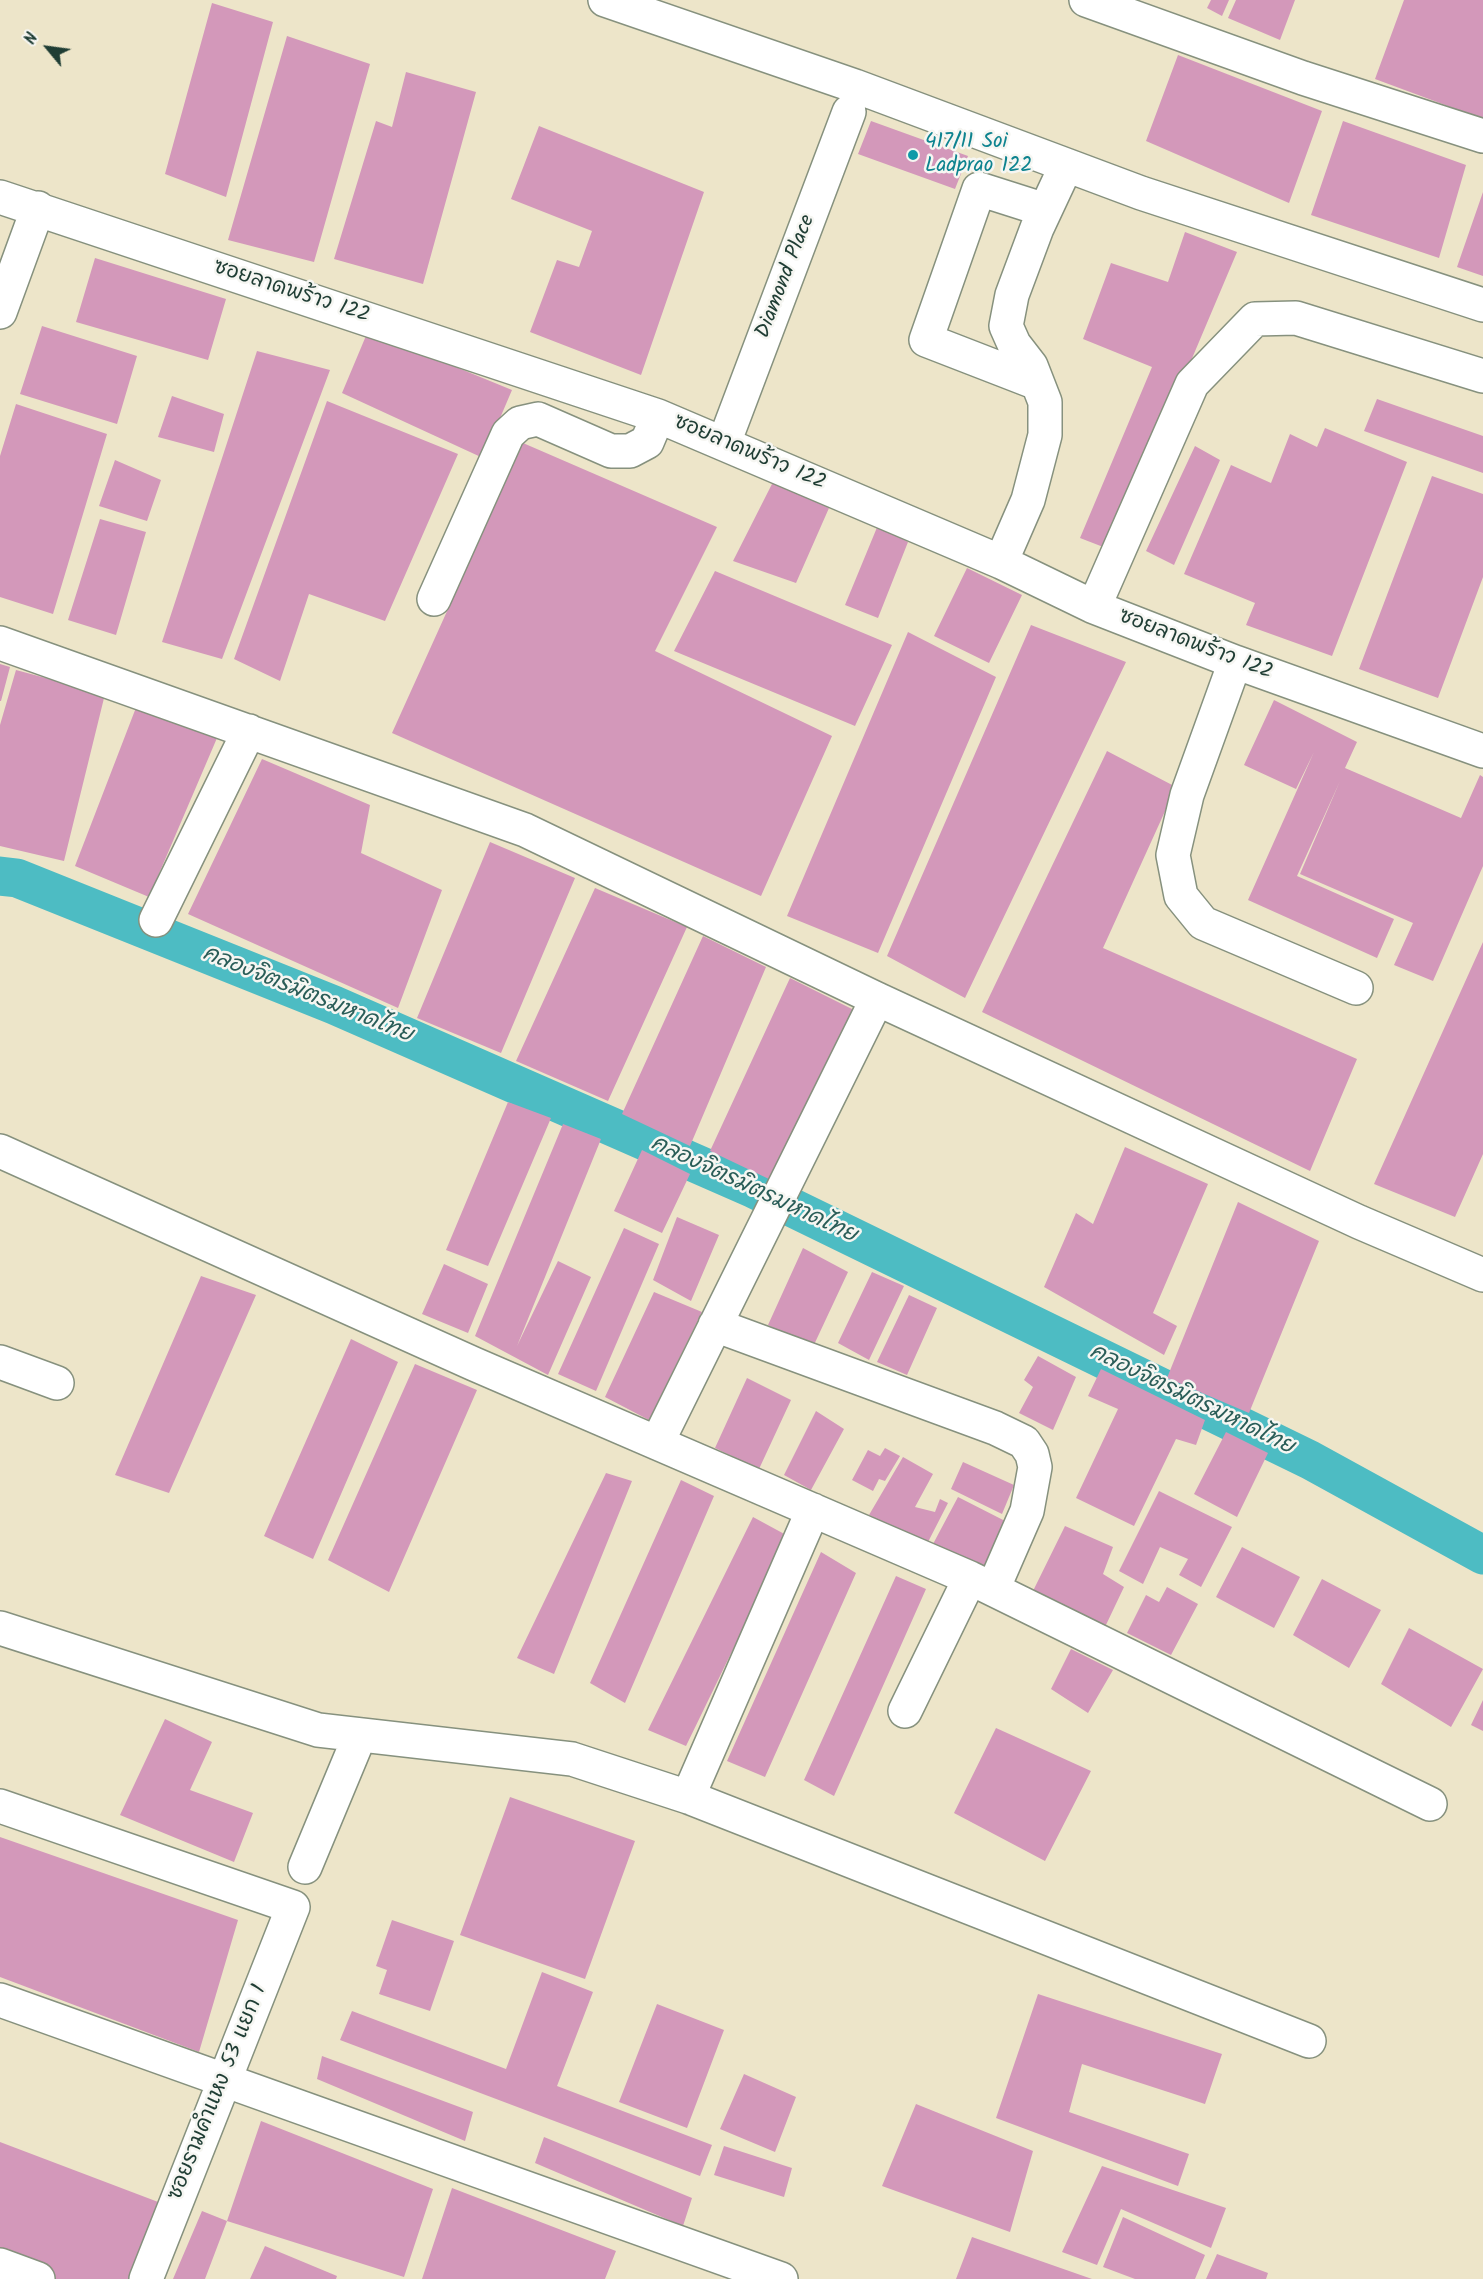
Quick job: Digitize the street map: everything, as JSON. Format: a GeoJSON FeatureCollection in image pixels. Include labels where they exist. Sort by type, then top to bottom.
{"type":"FeatureCollection","features":[{"type":"Feature","properties":{"kind":"street"},"geometry":{"type":"LineString","coordinates":[[605,0],[855,86],[1066,166],[1483,305]]}},
{"type":"Feature","properties":{"kind":"street"},"geometry":{"type":"LineString","coordinates":[[1086,0],[1303,78],[1483,136]]}},
{"type":"Feature","properties":{"kind":"street","name":"Diamond Place"},"geometry":{"type":"LineString","coordinates":[[724,442],[849,112]]}},
{"type":"Feature","properties":{"kind":"street"},"geometry":{"type":"LineString","coordinates":[[1001,561],[1028,500],[1045,435],[1046,402],[1030,366],[1014,344],[1006,326],[1012,295],[1045,210],[1066,166]]}},
{"type":"Feature","properties":{"kind":"street"},"geometry":{"type":"LineString","coordinates":[[1037,382],[926,340],[979,189],[1045,210]]}},
{"type":"Feature","properties":{"kind":"street","name":"ซอยลาดพร้าว 122"},"geometry":{"type":"LineString","coordinates":[[0,197],[658,416],[1001,561],[1094,607],[1234,662],[1483,752]]}},
{"type":"Feature","properties":{"kind":"street"},"geometry":{"type":"LineString","coordinates":[[0,312],[38,208]]}},
{"type":"Feature","properties":{"kind":"street"},"geometry":{"type":"LineString","coordinates":[[1094,607],[1192,384],[1255,319],[1296,318],[1483,375]]}},
{"type":"Feature","properties":{"kind":"street"},"geometry":{"type":"LineString","coordinates":[[434,599],[508,434],[520,423],[538,419],[611,451],[630,451],[647,442],[658,416]]}},
{"type":"Feature","properties":{"kind":"street"},"geometry":{"type":"LineString","coordinates":[[0,643],[525,830],[877,999],[1359,1222],[1483,1275]]}},
{"type":"Feature","properties":{"kind":"street"},"geometry":{"type":"LineString","coordinates":[[1234,662],[1187,795],[1173,855],[1180,896],[1203,923],[1356,988]]}},
{"type":"Feature","properties":{"kind":"street"},"geometry":{"type":"LineString","coordinates":[[156,920],[249,730]]}},
{"type":"Feature","properties":{"kind":"street"},"geometry":{"type":"LineString","coordinates":[[657,1443],[877,999]]}},
{"type":"Feature","properties":{"kind":"street"},"geometry":{"type":"LineString","coordinates":[[0,1151],[464,1359],[982,1584],[1430,1804]]}},
{"type":"Feature","properties":{"kind":"street"},"geometry":{"type":"LineString","coordinates":[[715,1325],[995,1428],[1024,1442],[1032,1454],[1035,1467],[1027,1511],[905,1711]]}},
{"type":"Feature","properties":{"kind":"street"},"geometry":{"type":"LineString","coordinates":[[0,1362],[57,1383]]}},
{"type":"Feature","properties":{"kind":"street"},"geometry":{"type":"LineString","coordinates":[[688,1797],[813,1510]]}},
{"type":"Feature","properties":{"kind":"street"},"geometry":{"type":"LineString","coordinates":[[0,1628],[318,1730],[572,1759],[688,1797],[1309,2041]]}},
{"type":"Feature","properties":{"kind":"street"},"geometry":{"type":"LineString","coordinates":[[305,1867],[360,1735]]}},
{"type":"Feature","properties":{"kind":"street","name":"ซอยรามคำแหง 53 แยก 1"},"geometry":{"type":"LineString","coordinates":[[0,1806],[293,1907],[146,2279]]}},
{"type":"Feature","properties":{"kind":"street"},"geometry":{"type":"LineString","coordinates":[[0,2000],[225,2078],[781,2279]]}},
{"type":"Feature","properties":{"kind":"street"},"geometry":{"type":"LineString","coordinates":[[0,2265],[38,2279]]}},
{"type":"Feature","properties":{"kind":"building"},"geometry":{"type":"Polygon","coordinates":[[[1211,0],[1229,0],[1222,16],[1207,8],[1211,0]]]}},
{"type":"Feature","properties":{"kind":"building"},"geometry":{"type":"Polygon","coordinates":[[[1236,0],[1295,0],[1280,40],[1228,18],[1236,0]]]}},
{"type":"Feature","properties":{"kind":"building"},"geometry":{"type":"Polygon","coordinates":[[[1404,0],[1483,0],[1483,119],[1375,79],[1404,0]]]}},
{"type":"Feature","properties":{"kind":"building"},"geometry":{"type":"Polygon","coordinates":[[[212,3],[273,22],[226,197],[165,174],[212,3]]]}},
{"type":"Feature","properties":{"kind":"building"},"geometry":{"type":"Polygon","coordinates":[[[287,36],[370,64],[314,262],[228,240],[287,36]]]}},
{"type":"Feature","properties":{"kind":"building"},"geometry":{"type":"Polygon","coordinates":[[[1178,55],[1322,111],[1289,203],[1146,141],[1178,55]]]}},
{"type":"Feature","properties":{"kind":"building"},"geometry":{"type":"Polygon","coordinates":[[[406,72],[476,92],[423,284],[334,259],[376,121],[392,127],[406,72]]]}},
{"type":"Feature","properties":{"kind":"building","name":"417/11 Soi Ladprao 122"},"geometry":{"type":"Polygon","coordinates":[[[871,121],[968,156],[955,189],[858,154],[871,121]]]}},
{"type":"Feature","properties":{"kind":"building"},"geometry":{"type":"Polygon","coordinates":[[[1343,121],[1466,165],[1439,258],[1311,215],[1343,121]]]}},
{"type":"Feature","properties":{"kind":"building"},"geometry":{"type":"Polygon","coordinates":[[[539,126],[704,192],[641,375],[530,332],[557,260],[579,267],[592,231],[511,199],[539,126]]]}},
{"type":"Feature","properties":{"kind":"building"},"geometry":{"type":"Polygon","coordinates":[[[1483,192],[1483,276],[1457,267],[1483,192]]]}},
{"type":"Feature","properties":{"kind":"building"},"geometry":{"type":"Polygon","coordinates":[[[1185,232],[1237,252],[1111,550],[1080,538],[1152,367],[1083,339],[1111,263],[1168,282],[1185,232]]]}},
{"type":"Feature","properties":{"kind":"building"},"geometry":{"type":"Polygon","coordinates":[[[95,258],[226,299],[208,360],[76,322],[95,258]]]}},
{"type":"Feature","properties":{"kind":"building"},"geometry":{"type":"Polygon","coordinates":[[[42,326],[137,356],[117,424],[20,394],[42,326]]]}},
{"type":"Feature","properties":{"kind":"building"},"geometry":{"type":"Polygon","coordinates":[[[368,331],[512,390],[483,458],[342,393],[368,331]]]}},
{"type":"Feature","properties":{"kind":"building"},"geometry":{"type":"Polygon","coordinates":[[[257,351],[330,370],[222,659],[162,642],[257,351]]]}},
{"type":"Feature","properties":{"kind":"building"},"geometry":{"type":"Polygon","coordinates":[[[172,396],[224,414],[214,452],[158,437],[172,396]]]}},
{"type":"Feature","properties":{"kind":"building"},"geometry":{"type":"Polygon","coordinates":[[[1377,399],[1483,436],[1483,473],[1364,431],[1377,399]]]}},
{"type":"Feature","properties":{"kind":"building"},"geometry":{"type":"Polygon","coordinates":[[[327,401],[458,454],[385,621],[309,594],[280,681],[234,659],[327,401]]]}},
{"type":"Feature","properties":{"kind":"building"},"geometry":{"type":"Polygon","coordinates":[[[16,404],[107,434],[53,614],[0,597],[0,456],[16,404]]]}},
{"type":"Feature","properties":{"kind":"building"},"geometry":{"type":"Polygon","coordinates":[[[1325,428],[1407,462],[1332,656],[1246,625],[1255,603],[1184,574],[1231,465],[1271,483],[1290,434],[1317,447],[1325,428]]]}},
{"type":"Feature","properties":{"kind":"building"},"geometry":{"type":"Polygon","coordinates":[[[523,443],[717,527],[655,651],[832,736],[761,896],[392,733],[523,443]]]}},
{"type":"Feature","properties":{"kind":"building"},"geometry":{"type":"Polygon","coordinates":[[[1195,446],[1220,460],[1174,565],[1146,551],[1195,446]]]}},
{"type":"Feature","properties":{"kind":"building"},"geometry":{"type":"Polygon","coordinates":[[[115,460],[161,480],[147,521],[99,506],[115,460]]]}},
{"type":"Feature","properties":{"kind":"building"},"geometry":{"type":"Polygon","coordinates":[[[1432,476],[1483,494],[1483,577],[1438,698],[1359,669],[1432,476]]]}},
{"type":"Feature","properties":{"kind":"building"},"geometry":{"type":"Polygon","coordinates":[[[773,482],[829,508],[796,583],[733,561],[773,482]]]}},
{"type":"Feature","properties":{"kind":"building"},"geometry":{"type":"Polygon","coordinates":[[[100,519],[146,532],[116,635],[68,620],[100,519]]]}},
{"type":"Feature","properties":{"kind":"building"},"geometry":{"type":"Polygon","coordinates":[[[878,525],[908,542],[878,618],[845,605],[878,525]]]}},
{"type":"Feature","properties":{"kind":"building"},"geometry":{"type":"Polygon","coordinates":[[[967,568],[1022,595],[989,663],[934,636],[967,568]]]}},
{"type":"Feature","properties":{"kind":"building"},"geometry":{"type":"Polygon","coordinates":[[[715,571],[892,645],[855,726],[674,651],[715,571]]]}},
{"type":"Feature","properties":{"kind":"building"},"geometry":{"type":"Polygon","coordinates":[[[1031,625],[1126,662],[965,998],[887,956],[1031,625]]]}},
{"type":"Feature","properties":{"kind":"building"},"geometry":{"type":"Polygon","coordinates":[[[908,632],[996,677],[878,953],[787,916],[908,632]]]}},
{"type":"Feature","properties":{"kind":"building"},"geometry":{"type":"Polygon","coordinates":[[[0,664],[10,667],[1,701],[0,701],[0,664]]]}},
{"type":"Feature","properties":{"kind":"building"},"geometry":{"type":"Polygon","coordinates":[[[16,670],[105,694],[64,861],[0,846],[0,725],[16,670]]]}},
{"type":"Feature","properties":{"kind":"building"},"geometry":{"type":"Polygon","coordinates":[[[1274,700],[1357,742],[1345,768],[1461,818],[1480,775],[1483,777],[1483,866],[1433,981],[1394,965],[1413,923],[1300,874],[1340,781],[1297,876],[1394,919],[1377,958],[1248,900],[1314,752],[1296,789],[1244,765],[1274,700]]]}},
{"type":"Feature","properties":{"kind":"building"},"geometry":{"type":"Polygon","coordinates":[[[137,705],[217,738],[149,897],[75,866],[137,705]]]}},
{"type":"Feature","properties":{"kind":"building"},"geometry":{"type":"Polygon","coordinates":[[[1107,751],[1176,787],[1103,948],[1357,1059],[1310,1171],[982,1012],[1107,751]]]}},
{"type":"Feature","properties":{"kind":"building"},"geometry":{"type":"Polygon","coordinates":[[[262,759],[370,805],[361,853],[442,890],[398,1008],[188,914],[262,759]]]}},
{"type":"Feature","properties":{"kind":"building"},"geometry":{"type":"Polygon","coordinates":[[[490,842],[575,878],[501,1053],[417,1018],[490,842]]]}},
{"type":"Feature","properties":{"kind":"building"},"geometry":{"type":"Polygon","coordinates":[[[595,888],[687,927],[608,1101],[516,1061],[595,888]]]}},
{"type":"Feature","properties":{"kind":"building"},"geometry":{"type":"Polygon","coordinates":[[[703,936],[766,967],[690,1146],[622,1114],[703,936]]]}},
{"type":"Feature","properties":{"kind":"building"},"geometry":{"type":"Polygon","coordinates":[[[1483,942],[1483,1154],[1455,1217],[1374,1184],[1483,942]]]}},
{"type":"Feature","properties":{"kind":"building"},"geometry":{"type":"Polygon","coordinates":[[[790,978],[854,1010],[771,1180],[710,1151],[790,978]]]}},
{"type":"Feature","properties":{"kind":"building"},"geometry":{"type":"Polygon","coordinates":[[[508,1102],[551,1118],[488,1266],[446,1250],[508,1102]]]}},
{"type":"Feature","properties":{"kind":"building"},"geometry":{"type":"Polygon","coordinates":[[[563,1124],[601,1139],[517,1346],[558,1261],[591,1277],[548,1375],[475,1336],[563,1124]]]}},
{"type":"Feature","properties":{"kind":"building"},"geometry":{"type":"Polygon","coordinates":[[[1125,1147],[1208,1184],[1153,1313],[1177,1326],[1164,1355],[1044,1287],[1076,1213],[1093,1224],[1125,1147]]]}},
{"type":"Feature","properties":{"kind":"building"},"geometry":{"type":"Polygon","coordinates":[[[642,1150],[690,1174],[662,1233],[614,1211],[642,1150]]]}},
{"type":"Feature","properties":{"kind":"building"},"geometry":{"type":"Polygon","coordinates":[[[1238,1202],[1319,1241],[1249,1413],[1167,1378],[1238,1202]]]}},
{"type":"Feature","properties":{"kind":"building"},"geometry":{"type":"Polygon","coordinates":[[[677,1217],[719,1235],[691,1301],[653,1280],[677,1217]]]}},
{"type":"Feature","properties":{"kind":"building"},"geometry":{"type":"Polygon","coordinates":[[[624,1228],[659,1244],[596,1391],[558,1374],[624,1228]]]}},
{"type":"Feature","properties":{"kind":"building"},"geometry":{"type":"Polygon","coordinates":[[[803,1248],[848,1272],[812,1349],[768,1325],[803,1248]]]}},
{"type":"Feature","properties":{"kind":"building"},"geometry":{"type":"Polygon","coordinates":[[[444,1264],[488,1284],[468,1333],[422,1314],[444,1264]]]}},
{"type":"Feature","properties":{"kind":"building"},"geometry":{"type":"Polygon","coordinates":[[[872,1272],[904,1286],[869,1360],[838,1343],[872,1272]]]}},
{"type":"Feature","properties":{"kind":"building"},"geometry":{"type":"Polygon","coordinates":[[[201,1276],[256,1295],[169,1493],[115,1475],[201,1276]]]}},
{"type":"Feature","properties":{"kind":"building"},"geometry":{"type":"Polygon","coordinates":[[[654,1292],[702,1312],[649,1420],[605,1397],[654,1292]]]}},
{"type":"Feature","properties":{"kind":"building"},"geometry":{"type":"Polygon","coordinates":[[[909,1295],[937,1308],[907,1375],[877,1362],[909,1295]]]}},
{"type":"Feature","properties":{"kind":"building"},"geometry":{"type":"Polygon","coordinates":[[[351,1339],[398,1362],[313,1559],[264,1536],[351,1339]]]}},
{"type":"Feature","properties":{"kind":"building"},"geometry":{"type":"Polygon","coordinates":[[[1038,1356],[1076,1377],[1053,1430],[1019,1413],[1033,1387],[1024,1380],[1038,1356]]]}},
{"type":"Feature","properties":{"kind":"building"},"geometry":{"type":"Polygon","coordinates":[[[415,1364],[477,1390],[389,1592],[328,1560],[415,1364]]]}},
{"type":"Feature","properties":{"kind":"building"},"geometry":{"type":"Polygon","coordinates":[[[1101,1369],[1205,1420],[1196,1445],[1176,1439],[1134,1526],[1076,1498],[1118,1409],[1088,1396],[1101,1369]]]}},
{"type":"Feature","properties":{"kind":"building"},"geometry":{"type":"Polygon","coordinates":[[[747,1378],[791,1400],[759,1469],[715,1448],[747,1378]]]}},
{"type":"Feature","properties":{"kind":"building"},"geometry":{"type":"Polygon","coordinates":[[[816,1411],[844,1429],[811,1490],[784,1475],[816,1411]]]}},
{"type":"Feature","properties":{"kind":"building"},"geometry":{"type":"Polygon","coordinates":[[[1226,1432],[1268,1453],[1237,1517],[1194,1494],[1226,1432]]]}},
{"type":"Feature","properties":{"kind":"building"},"geometry":{"type":"Polygon","coordinates":[[[885,1448],[900,1456],[885,1481],[879,1479],[873,1491],[852,1480],[868,1450],[880,1456],[885,1448]]]}},
{"type":"Feature","properties":{"kind":"building"},"geometry":{"type":"Polygon","coordinates":[[[903,1457],[933,1474],[915,1507],[935,1512],[940,1499],[948,1503],[927,1544],[869,1515],[903,1457]]]}},
{"type":"Feature","properties":{"kind":"building"},"geometry":{"type":"Polygon","coordinates":[[[963,1462],[1014,1485],[1002,1514],[951,1489],[963,1462]]]}},
{"type":"Feature","properties":{"kind":"building"},"geometry":{"type":"Polygon","coordinates":[[[606,1473],[632,1481],[554,1674],[517,1658],[606,1473]]]}},
{"type":"Feature","properties":{"kind":"building"},"geometry":{"type":"Polygon","coordinates":[[[681,1480],[714,1496],[625,1703],[590,1683],[681,1480]]]}},
{"type":"Feature","properties":{"kind":"building"},"geometry":{"type":"Polygon","coordinates":[[[1159,1491],[1232,1527],[1201,1587],[1179,1575],[1188,1559],[1160,1547],[1143,1584],[1119,1571],[1159,1491]]]}},
{"type":"Feature","properties":{"kind":"building"},"geometry":{"type":"Polygon","coordinates":[[[958,1497],[1009,1523],[986,1571],[933,1544],[958,1497]]]}},
{"type":"Feature","properties":{"kind":"building"},"geometry":{"type":"Polygon","coordinates":[[[753,1517],[788,1536],[686,1746],[648,1730],[753,1517]]]}},
{"type":"Feature","properties":{"kind":"building"},"geometry":{"type":"Polygon","coordinates":[[[1065,1526],[1113,1547],[1103,1574],[1124,1587],[1105,1627],[1033,1591],[1065,1526]]]}},
{"type":"Feature","properties":{"kind":"building"},"geometry":{"type":"Polygon","coordinates":[[[1242,1547],[1300,1577],[1274,1628],[1216,1597],[1242,1547]]]}},
{"type":"Feature","properties":{"kind":"building"},"geometry":{"type":"Polygon","coordinates":[[[821,1552],[856,1573],[765,1777],[727,1761],[821,1552]]]}},
{"type":"Feature","properties":{"kind":"building"},"geometry":{"type":"Polygon","coordinates":[[[896,1576],[926,1589],[834,1796],[804,1780],[896,1576]]]}},
{"type":"Feature","properties":{"kind":"building"},"geometry":{"type":"Polygon","coordinates":[[[1322,1579],[1381,1610],[1349,1668],[1293,1635],[1322,1579]]]}},
{"type":"Feature","properties":{"kind":"building"},"geometry":{"type":"Polygon","coordinates":[[[1167,1587],[1198,1604],[1171,1655],[1127,1633],[1146,1595],[1159,1602],[1167,1587]]]}},
{"type":"Feature","properties":{"kind":"building"},"geometry":{"type":"Polygon","coordinates":[[[1409,1628],[1483,1669],[1451,1727],[1381,1684],[1409,1628]]]}},
{"type":"Feature","properties":{"kind":"building"},"geometry":{"type":"Polygon","coordinates":[[[1071,1649],[1113,1670],[1088,1713],[1051,1689],[1071,1649]]]}},
{"type":"Feature","properties":{"kind":"building"},"geometry":{"type":"Polygon","coordinates":[[[1483,1700],[1483,1731],[1471,1725],[1483,1700]]]}},
{"type":"Feature","properties":{"kind":"building"},"geometry":{"type":"Polygon","coordinates":[[[165,1719],[212,1742],[190,1790],[253,1813],[234,1862],[120,1815],[165,1719]]]}},
{"type":"Feature","properties":{"kind":"building"},"geometry":{"type":"Polygon","coordinates":[[[996,1728],[1091,1771],[1045,1861],[954,1813],[996,1728]]]}},
{"type":"Feature","properties":{"kind":"building"},"geometry":{"type":"Polygon","coordinates":[[[510,1797],[635,1841],[585,1979],[460,1935],[510,1797]]]}},
{"type":"Feature","properties":{"kind":"building"},"geometry":{"type":"Polygon","coordinates":[[[0,1837],[238,1920],[199,2052],[0,1977],[0,1837]]]}},
{"type":"Feature","properties":{"kind":"building"},"geometry":{"type":"Polygon","coordinates":[[[392,1920],[454,1941],[430,2011],[379,1994],[387,1970],[376,1966],[392,1920]]]}},
{"type":"Feature","properties":{"kind":"building"},"geometry":{"type":"Polygon","coordinates":[[[542,1972],[593,1992],[557,2086],[712,2145],[700,2176],[340,2040],[352,2011],[506,2069],[542,1972]]]}},
{"type":"Feature","properties":{"kind":"building"},"geometry":{"type":"Polygon","coordinates":[[[1038,1994],[1222,2054],[1205,2104],[1082,2064],[1069,2112],[1189,2154],[1178,2186],[996,2118],[1038,1994]]]}},
{"type":"Feature","properties":{"kind":"building"},"geometry":{"type":"Polygon","coordinates":[[[657,2004],[724,2030],[687,2128],[619,2102],[657,2004]]]}},
{"type":"Feature","properties":{"kind":"building"},"geometry":{"type":"Polygon","coordinates":[[[322,2056],[473,2112],[465,2141],[317,2079],[322,2056]]]}},
{"type":"Feature","properties":{"kind":"building"},"geometry":{"type":"Polygon","coordinates":[[[744,2074],[796,2097],[775,2152],[720,2129],[744,2074]]]}},
{"type":"Feature","properties":{"kind":"building"},"geometry":{"type":"Polygon","coordinates":[[[916,2104],[1033,2151],[1010,2232],[882,2186],[916,2104]]]}},
{"type":"Feature","properties":{"kind":"building"},"geometry":{"type":"Polygon","coordinates":[[[261,2121],[433,2189],[404,2277],[227,2221],[261,2121]]]}},
{"type":"Feature","properties":{"kind":"building"},"geometry":{"type":"Polygon","coordinates":[[[544,2137],[692,2198],[683,2226],[535,2163],[544,2137]]]}},
{"type":"Feature","properties":{"kind":"building"},"geometry":{"type":"Polygon","coordinates":[[[0,2142],[174,2208],[146,2279],[38,2279],[0,2265],[0,2142]]]}},
{"type":"Feature","properties":{"kind":"building"},"geometry":{"type":"Polygon","coordinates":[[[724,2146],[792,2168],[784,2197],[714,2175],[724,2146]]]}},
{"type":"Feature","properties":{"kind":"building"},"geometry":{"type":"Polygon","coordinates":[[[1102,2166],[1226,2208],[1211,2248],[1121,2209],[1097,2265],[1062,2252],[1102,2166]]]}},
{"type":"Feature","properties":{"kind":"building"},"geometry":{"type":"Polygon","coordinates":[[[452,2188],[616,2251],[605,2279],[422,2279],[452,2188]]]}},
{"type":"Feature","properties":{"kind":"building"},"geometry":{"type":"Polygon","coordinates":[[[202,2211],[227,2221],[205,2279],[173,2279],[202,2211]]]}},
{"type":"Feature","properties":{"kind":"building"},"geometry":{"type":"Polygon","coordinates":[[[1123,2217],[1205,2255],[1195,2279],[1135,2279],[1103,2267],[1123,2217]]]}},
{"type":"Feature","properties":{"kind":"building"},"geometry":{"type":"Polygon","coordinates":[[[972,2237],[1092,2279],[956,2279],[972,2237]]]}},
{"type":"Feature","properties":{"kind":"building"},"geometry":{"type":"Polygon","coordinates":[[[265,2246],[337,2276],[336,2279],[250,2279],[265,2246]]]}},
{"type":"Feature","properties":{"kind":"building"},"geometry":{"type":"Polygon","coordinates":[[[1217,2254],[1268,2273],[1266,2279],[1206,2279],[1217,2254]]]}},
{"type":"Feature","properties":{"kind":"waterway","name":"คลองจิตรมิตรมหาดไทย"},"geometry":{"type":"LineString","coordinates":[[0,876],[17,878],[334,1005],[754,1189],[1310,1460],[1483,1555]]}},
{"type":"Feature","properties":{"kind":"place","name":"417/11 Soi Ladprao 122"},"geometry":{"type":"Point","coordinates":[913,155]}}]}
